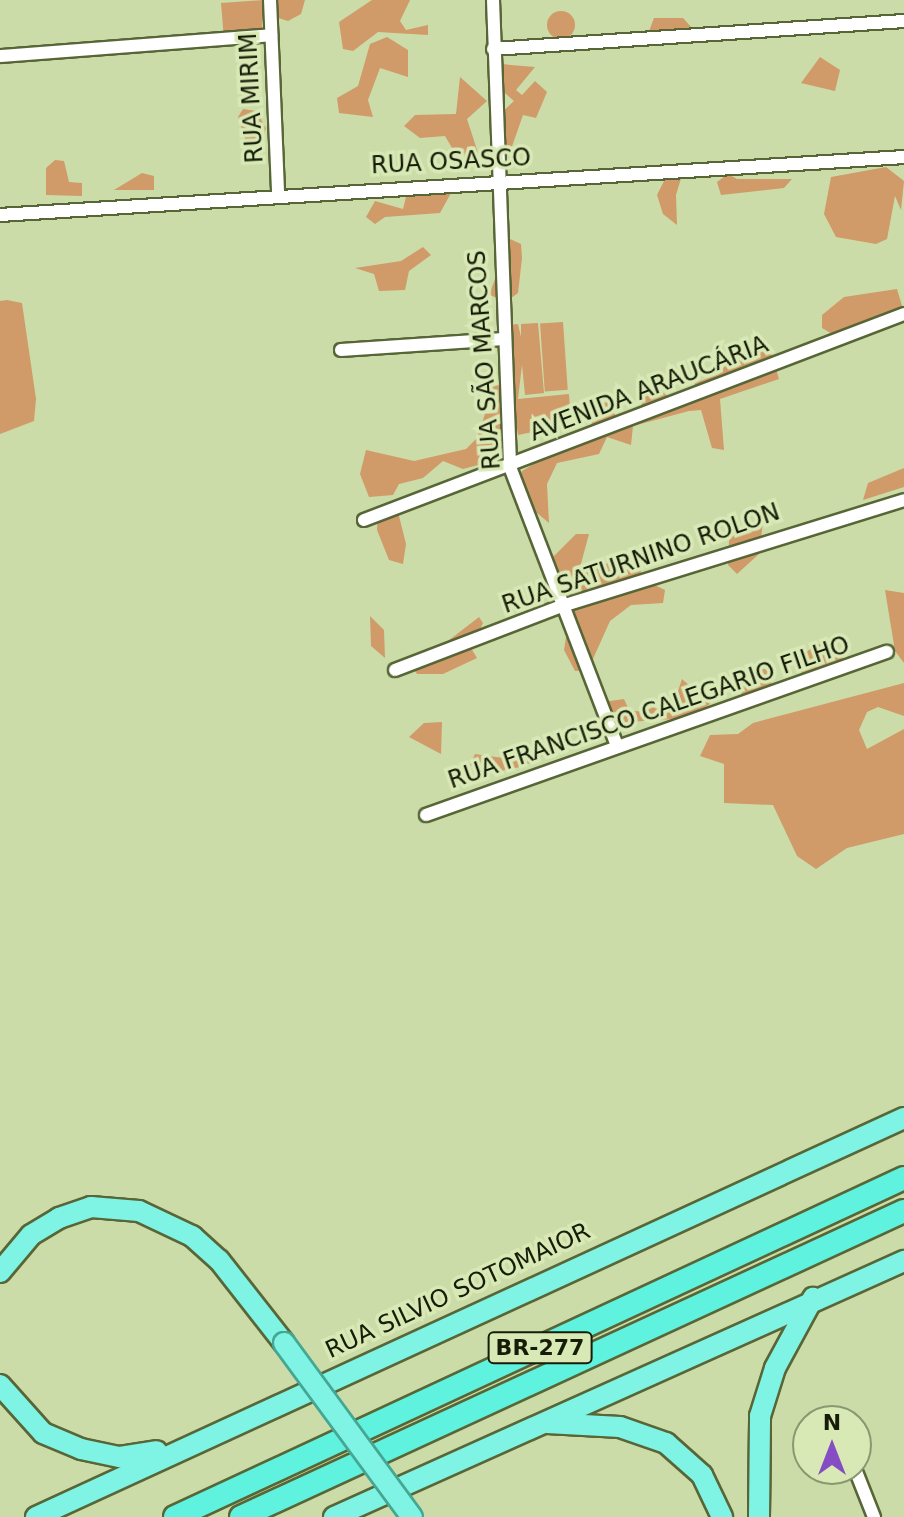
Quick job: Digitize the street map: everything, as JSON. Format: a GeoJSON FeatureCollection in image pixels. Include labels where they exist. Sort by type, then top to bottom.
{"type":"FeatureCollection","features":[{"type":"Feature","properties":{"kind":"highway","name":"RUA SILVIO SOTOMAIOR"},"geometry":{"type":"LineString","coordinates":[[36,1517],[904,1118]]}},
{"type":"Feature","properties":{"kind":"highway","name":"BR-277"},"geometry":{"type":"LineString","coordinates":[[175,1517],[904,1178]]}},
{"type":"Feature","properties":{"kind":"highway"},"geometry":{"type":"LineString","coordinates":[[0,1272],[31,1235],[59,1218],[91,1207],[139,1211],[192,1236],[219,1260],[284,1343],[412,1517]]}},
{"type":"Feature","properties":{"kind":"highway","name":"BR-277"},"geometry":{"type":"LineString","coordinates":[[241,1517],[904,1211]]}},
{"type":"Feature","properties":{"kind":"highway"},"geometry":{"type":"LineString","coordinates":[[334,1517],[813,1298],[904,1261]]}},
{"type":"Feature","properties":{"kind":"highway"},"geometry":{"type":"LineString","coordinates":[[759,1517],[760,1416],[775,1368],[813,1298]]}},
{"type":"Feature","properties":{"kind":"highway"},"geometry":{"type":"LineString","coordinates":[[0,1385],[43,1433],[81,1449],[120,1457],[184,1447]]}},
{"type":"Feature","properties":{"kind":"highway"},"geometry":{"type":"LineString","coordinates":[[539,1423],[620,1427],[666,1443],[702,1475],[722,1517]]}},
{"type":"Feature","properties":{"kind":"street","name":"RUA MIRIM"},"geometry":{"type":"LineString","coordinates":[[270,0],[278,194]]}},
{"type":"Feature","properties":{"kind":"street","name":"RUA SÃO MARCOS"},"geometry":{"type":"LineString","coordinates":[[493,0],[497,182],[510,467],[617,746]]}},
{"type":"Feature","properties":{"kind":"street"},"geometry":{"type":"LineString","coordinates":[[493,49],[904,21]]}},
{"type":"Feature","properties":{"kind":"street"},"geometry":{"type":"LineString","coordinates":[[0,56],[271,35]]}},
{"type":"Feature","properties":{"kind":"street","name":"RUA OSASCO"},"geometry":{"type":"LineString","coordinates":[[0,215],[278,194],[904,157]]}},
{"type":"Feature","properties":{"kind":"street","name":"AVENIDA ARAUCÁRIA"},"geometry":{"type":"LineString","coordinates":[[364,520],[510,467],[904,314]]}},
{"type":"Feature","properties":{"kind":"street"},"geometry":{"type":"LineString","coordinates":[[341,350],[504,339]]}},
{"type":"Feature","properties":{"kind":"street","name":"RUA SATURNINO ROLON"},"geometry":{"type":"LineString","coordinates":[[395,670],[562,606],[904,500]]}},
{"type":"Feature","properties":{"kind":"street","name":"RUA FRANCISCO CALEGARIO FILHO"},"geometry":{"type":"LineString","coordinates":[[426,815],[887,652]]}},
{"type":"Feature","properties":{"kind":"street"},"geometry":{"type":"LineString","coordinates":[[861,1485],[874,1517]]}},
{"type":"Feature","properties":{"kind":"shaded area"},"geometry":{"type":"Polygon","coordinates":[[[263,0],[262,29],[254,39],[224,39],[221,3],[263,0]]]}},
{"type":"Feature","properties":{"kind":"shaded area"},"geometry":{"type":"Polygon","coordinates":[[[272,0],[305,0],[301,14],[288,21],[275,17],[272,0]]]}},
{"type":"Feature","properties":{"kind":"shaded area"},"geometry":{"type":"Polygon","coordinates":[[[372,0],[410,0],[400,21],[406,30],[428,25],[428,35],[378,32],[353,51],[343,49],[339,22],[372,0]]]}},
{"type":"Feature","properties":{"kind":"shaded area"},"geometry":{"type":"Polygon","coordinates":[[[561,11],[571,15],[575,25],[571,35],[561,39],[551,35],[547,25],[551,15],[561,11]]]}},
{"type":"Feature","properties":{"kind":"shaded area"},"geometry":{"type":"Polygon","coordinates":[[[654,18],[683,18],[692,28],[648,34],[654,18]]]}},
{"type":"Feature","properties":{"kind":"shaded area"},"geometry":{"type":"Polygon","coordinates":[[[387,37],[408,50],[408,77],[380,68],[368,100],[373,117],[339,113],[337,98],[358,86],[370,44],[387,37]]]}},
{"type":"Feature","properties":{"kind":"shaded area"},"geometry":{"type":"Polygon","coordinates":[[[820,57],[840,70],[835,91],[801,83],[820,57]]]}},
{"type":"Feature","properties":{"kind":"shaded area"},"geometry":{"type":"Polygon","coordinates":[[[500,64],[535,67],[516,90],[522,95],[535,81],[547,92],[536,118],[523,115],[509,155],[499,115],[514,101],[498,87],[500,64]]]}},
{"type":"Feature","properties":{"kind":"shaded area"},"geometry":{"type":"Polygon","coordinates":[[[460,77],[487,101],[467,119],[480,159],[474,166],[461,163],[445,136],[420,138],[404,126],[415,115],[456,114],[460,77]]]}},
{"type":"Feature","properties":{"kind":"shaded area"},"geometry":{"type":"Polygon","coordinates":[[[243,109],[256,111],[266,128],[262,140],[246,142],[238,117],[243,109]]]}},
{"type":"Feature","properties":{"kind":"shaded area"},"geometry":{"type":"Polygon","coordinates":[[[55,160],[64,161],[69,182],[82,183],[82,196],[46,195],[46,168],[55,160]]]}},
{"type":"Feature","properties":{"kind":"shaded area"},"geometry":{"type":"Polygon","coordinates":[[[886,167],[904,181],[901,210],[895,196],[887,239],[876,244],[836,237],[824,214],[831,177],[886,167]]]}},
{"type":"Feature","properties":{"kind":"shaded area"},"geometry":{"type":"Polygon","coordinates":[[[142,173],[154,176],[154,190],[114,190],[142,173]]]}},
{"type":"Feature","properties":{"kind":"shaded area"},"geometry":{"type":"Polygon","coordinates":[[[728,174],[737,179],[792,179],[784,188],[721,195],[717,182],[728,174]]]}},
{"type":"Feature","properties":{"kind":"shaded area"},"geometry":{"type":"Polygon","coordinates":[[[682,175],[676,195],[677,225],[663,214],[657,195],[666,177],[682,175]]]}},
{"type":"Feature","properties":{"kind":"shaded area"},"geometry":{"type":"Polygon","coordinates":[[[443,179],[457,182],[440,213],[385,217],[375,224],[366,217],[375,201],[403,209],[407,193],[443,179]]]}},
{"type":"Feature","properties":{"kind":"shaded area"},"geometry":{"type":"Polygon","coordinates":[[[510,239],[521,244],[522,258],[518,293],[507,301],[489,295],[510,239]]]}},
{"type":"Feature","properties":{"kind":"shaded area"},"geometry":{"type":"Polygon","coordinates":[[[423,247],[431,255],[409,271],[405,290],[379,291],[374,274],[355,268],[401,261],[423,247]]]}},
{"type":"Feature","properties":{"kind":"shaded area"},"geometry":{"type":"Polygon","coordinates":[[[897,289],[903,309],[834,335],[822,328],[822,315],[844,297],[897,289]]]}},
{"type":"Feature","properties":{"kind":"shaded area"},"geometry":{"type":"Polygon","coordinates":[[[0,301],[22,303],[36,399],[34,421],[0,434],[0,301]]]}},
{"type":"Feature","properties":{"kind":"shaded area"},"geometry":{"type":"Polygon","coordinates":[[[563,322],[568,390],[545,391],[540,324],[563,322]]]}},
{"type":"Feature","properties":{"kind":"shaded area"},"geometry":{"type":"Polygon","coordinates":[[[538,323],[544,393],[525,395],[522,365],[518,399],[569,394],[571,424],[518,435],[515,415],[489,462],[463,469],[443,461],[423,478],[399,484],[393,495],[369,497],[360,474],[366,450],[414,461],[466,449],[477,438],[485,414],[497,410],[486,389],[499,385],[508,325],[518,324],[521,337],[521,324],[538,323]]]}},
{"type":"Feature","properties":{"kind":"shaded area"},"geometry":{"type":"Polygon","coordinates":[[[759,350],[772,355],[779,379],[720,399],[724,450],[712,448],[701,410],[689,411],[633,426],[631,445],[607,437],[599,454],[557,463],[547,484],[549,523],[512,492],[522,471],[590,431],[596,406],[610,401],[619,425],[640,409],[648,383],[671,398],[692,396],[695,383],[719,374],[734,353],[759,350]]]}},
{"type":"Feature","properties":{"kind":"shaded area"},"geometry":{"type":"Polygon","coordinates":[[[904,468],[904,487],[863,500],[868,483],[904,468]]]}},
{"type":"Feature","properties":{"kind":"shaded area"},"geometry":{"type":"Polygon","coordinates":[[[395,500],[406,544],[403,564],[389,560],[377,530],[378,511],[395,500]]]}},
{"type":"Feature","properties":{"kind":"shaded area"},"geometry":{"type":"Polygon","coordinates":[[[763,522],[759,554],[737,574],[728,565],[729,540],[737,529],[763,522]]]}},
{"type":"Feature","properties":{"kind":"shaded area"},"geometry":{"type":"Polygon","coordinates":[[[576,534],[589,534],[579,571],[643,554],[640,578],[665,590],[663,603],[631,605],[610,621],[588,670],[575,671],[564,650],[572,600],[552,586],[548,562],[576,534]]]}},
{"type":"Feature","properties":{"kind":"shaded area"},"geometry":{"type":"Polygon","coordinates":[[[885,590],[904,593],[904,663],[895,651],[885,590]]]}},
{"type":"Feature","properties":{"kind":"shaded area"},"geometry":{"type":"Polygon","coordinates":[[[370,616],[384,630],[385,658],[371,646],[370,616]]]}},
{"type":"Feature","properties":{"kind":"shaded area"},"geometry":{"type":"Polygon","coordinates":[[[479,617],[483,623],[471,648],[477,658],[443,674],[417,674],[413,668],[479,617]]]}},
{"type":"Feature","properties":{"kind":"shaded area"},"geometry":{"type":"Polygon","coordinates":[[[817,644],[840,649],[844,661],[801,675],[801,656],[817,644]]]}},
{"type":"Feature","properties":{"kind":"shaded area"},"geometry":{"type":"Polygon","coordinates":[[[757,667],[770,671],[772,689],[743,699],[740,688],[757,667]]]}},
{"type":"Feature","properties":{"kind":"shaded area"},"geometry":{"type":"Polygon","coordinates":[[[682,679],[710,704],[689,718],[613,723],[603,702],[624,699],[629,710],[643,712],[676,697],[682,679]]]}},
{"type":"Feature","properties":{"kind":"shaded area"},"geometry":{"type":"Polygon","coordinates":[[[904,683],[904,716],[878,707],[867,712],[859,730],[867,749],[904,729],[904,834],[847,848],[816,869],[797,856],[773,805],[724,803],[724,764],[700,756],[710,735],[738,734],[753,723],[904,683]]]}},
{"type":"Feature","properties":{"kind":"shaded area"},"geometry":{"type":"Polygon","coordinates":[[[442,722],[441,754],[409,737],[424,723],[442,722]]]}},
{"type":"Feature","properties":{"kind":"shaded area"},"geometry":{"type":"Polygon","coordinates":[[[544,746],[558,747],[525,766],[486,774],[470,765],[475,754],[503,758],[544,746]]]}}]}
